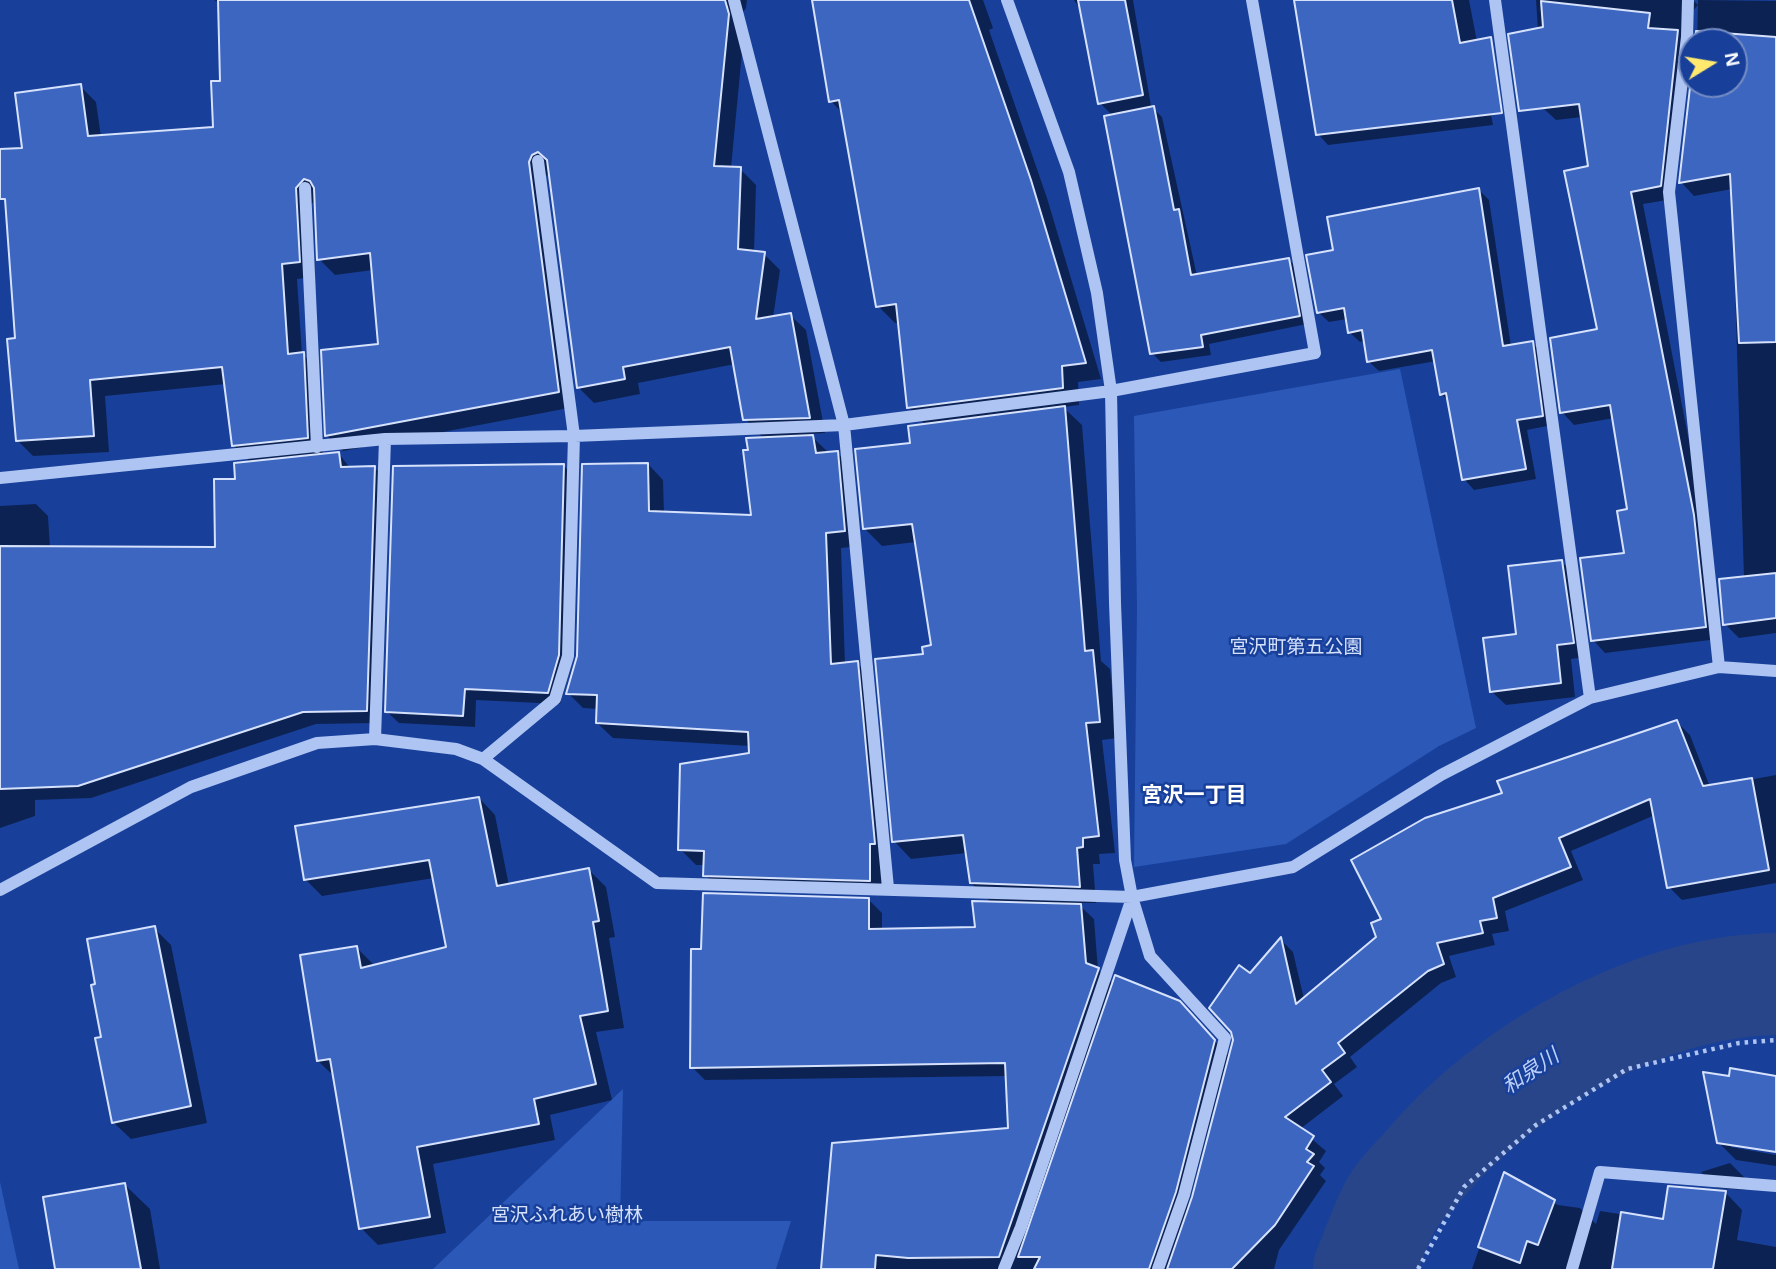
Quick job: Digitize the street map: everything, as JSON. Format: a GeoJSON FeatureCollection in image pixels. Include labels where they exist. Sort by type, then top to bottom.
{"type":"FeatureCollection","features":[{"type":"Feature","properties":{"kind":"street"},"geometry":{"type":"LineString","coordinates":[[734,0],[844,425],[888,888]]}},
{"type":"Feature","properties":{"kind":"street"},"geometry":{"type":"LineString","coordinates":[[1007,0],[1069,172],[1097,293],[1111,391],[1116,643],[1125,860],[1132,898],[1150,956],[1224,1038],[1184,1195],[1158,1269]]}},
{"type":"Feature","properties":{"kind":"street"},"geometry":{"type":"LineString","coordinates":[[0,478],[385,439],[574,436],[844,425],[1111,391],[1315,354],[1252,0]]}},
{"type":"Feature","properties":{"kind":"street"},"geometry":{"type":"LineString","coordinates":[[1495,0],[1590,698]]}},
{"type":"Feature","properties":{"kind":"street"},"geometry":{"type":"LineString","coordinates":[[1688,0],[1687,37],[1669,192],[1719,667]]}},
{"type":"Feature","properties":{"kind":"street"},"geometry":{"type":"LineString","coordinates":[[483,759],[555,699],[568,656],[574,436],[538,161]]}},
{"type":"Feature","properties":{"kind":"street"},"geometry":{"type":"LineString","coordinates":[[305,188],[317,447]]}},
{"type":"Feature","properties":{"kind":"street"},"geometry":{"type":"LineString","coordinates":[[375,739],[385,439]]}},
{"type":"Feature","properties":{"kind":"street"},"geometry":{"type":"LineString","coordinates":[[0,890],[191,787],[317,743],[375,739],[456,749],[483,759],[657,883],[888,888],[1132,898],[1293,867],[1441,775],[1590,698],[1719,667],[1776,671]]}},
{"type":"Feature","properties":{"kind":"street"},"geometry":{"type":"LineString","coordinates":[[1004,1269],[1021,1227],[1132,898]]}},
{"type":"Feature","properties":{"kind":"street"},"geometry":{"type":"LineString","coordinates":[[1572,1269],[1600,1172],[1776,1186]]}},
{"type":"Feature","properties":{"kind":"path"},"geometry":{"type":"LineString","coordinates":[[1418,1269],[1464,1187],[1536,1125],[1627,1069],[1739,1044],[1776,1040]]}},
{"type":"Feature","properties":{"kind":"green space","name":"宮沢町第五公園"},"geometry":{"type":"Polygon","coordinates":[[[1400,369],[1476,728],[1439,746],[1286,844],[1134,867],[1137,606],[1134,416],[1400,369]]]}},
{"type":"Feature","properties":{"kind":"green space","name":"宮沢ふれあい樹林"},"geometry":{"type":"Polygon","coordinates":[[[623,1089],[620,1221],[791,1221],[776,1269],[433,1269],[623,1089]]]}},
{"type":"Feature","properties":{"kind":"green space"},"geometry":{"type":"Polygon","coordinates":[[[0,1182],[19,1269],[0,1269],[0,1182]]]}},
{"type":"Feature","properties":{"kind":"building"},"geometry":{"type":"Polygon","coordinates":[[[218,0],[725,0],[729,14],[714,166],[741,167],[738,249],[765,252],[756,319],[791,313],[810,418],[743,420],[730,347],[623,367],[625,379],[577,388],[547,160],[538,152],[532,155],[529,162],[559,392],[325,436],[321,350],[378,344],[370,253],[317,260],[314,188],[310,181],[304,179],[296,188],[300,262],[282,264],[288,354],[304,352],[308,438],[232,446],[222,367],[90,380],[94,436],[16,441],[7,339],[15,338],[5,199],[0,199],[0,149],[22,148],[15,93],[81,84],[88,136],[213,127],[211,81],[220,81],[218,0]]]}},
{"type":"Feature","properties":{"kind":"building"},"geometry":{"type":"Polygon","coordinates":[[[812,0],[969,0],[1031,180],[1086,363],[1062,366],[1063,388],[907,408],[896,304],[876,307],[839,100],[829,102],[812,0]]]}},
{"type":"Feature","properties":{"kind":"building"},"geometry":{"type":"Polygon","coordinates":[[[1078,0],[1125,0],[1143,95],[1098,104],[1078,0]]]}},
{"type":"Feature","properties":{"kind":"building"},"geometry":{"type":"Polygon","coordinates":[[[1294,0],[1452,0],[1460,43],[1491,37],[1502,113],[1316,135],[1294,0]]]}},
{"type":"Feature","properties":{"kind":"building"},"geometry":{"type":"Polygon","coordinates":[[[1541,1],[1650,13],[1648,28],[1678,30],[1661,186],[1631,192],[1694,515],[1706,627],[1591,641],[1580,558],[1624,553],[1617,511],[1627,509],[1610,405],[1560,413],[1550,338],[1597,329],[1564,171],[1588,166],[1579,104],[1519,111],[1508,34],[1543,27],[1541,1]]]}},
{"type":"Feature","properties":{"kind":"building"},"geometry":{"type":"Polygon","coordinates":[[[1748,35],[1776,37],[1776,342],[1739,343],[1730,174],[1679,183],[1689,98],[1748,98],[1748,35]]]}},
{"type":"Feature","properties":{"kind":"building"},"geometry":{"type":"Polygon","coordinates":[[[1154,106],[1174,210],[1179,209],[1191,275],[1289,258],[1300,316],[1201,335],[1203,347],[1150,354],[1104,116],[1154,106]]]}},
{"type":"Feature","properties":{"kind":"building"},"geometry":{"type":"Polygon","coordinates":[[[1479,188],[1503,346],[1533,341],[1543,416],[1517,420],[1526,469],[1462,480],[1446,393],[1440,395],[1432,350],[1367,362],[1362,330],[1348,333],[1344,308],[1317,313],[1306,255],[1333,250],[1327,217],[1479,188]]]}},
{"type":"Feature","properties":{"kind":"building"},"geometry":{"type":"Polygon","coordinates":[[[1065,406],[1085,651],[1093,650],[1100,722],[1086,723],[1099,836],[1083,838],[1083,847],[1077,848],[1080,887],[970,883],[963,835],[892,842],[875,659],[923,654],[922,647],[931,645],[912,524],[863,529],[855,449],[910,443],[908,426],[1065,406]]]}},
{"type":"Feature","properties":{"kind":"building"},"geometry":{"type":"Polygon","coordinates":[[[813,435],[816,453],[838,451],[845,531],[826,533],[831,664],[858,661],[875,844],[870,844],[870,881],[703,876],[704,851],[678,850],[680,764],[749,753],[748,732],[596,723],[597,695],[566,694],[577,656],[582,464],[648,463],[649,511],[751,515],[743,450],[748,450],[746,438],[813,435]]]}},
{"type":"Feature","properties":{"kind":"building"},"geometry":{"type":"Polygon","coordinates":[[[339,452],[341,467],[375,466],[367,711],[303,712],[78,786],[0,789],[0,546],[215,547],[214,479],[235,479],[234,463],[339,452]]]}},
{"type":"Feature","properties":{"kind":"building"},"geometry":{"type":"Polygon","coordinates":[[[564,464],[559,655],[548,693],[465,689],[463,716],[385,712],[393,466],[564,464]]]}},
{"type":"Feature","properties":{"kind":"building"},"geometry":{"type":"Polygon","coordinates":[[[1562,560],[1574,643],[1557,645],[1561,683],[1490,692],[1483,638],[1516,634],[1508,566],[1562,560]]]}},
{"type":"Feature","properties":{"kind":"building"},"geometry":{"type":"Polygon","coordinates":[[[1776,573],[1776,618],[1723,625],[1719,579],[1776,573]]]}},
{"type":"Feature","properties":{"kind":"building"},"geometry":{"type":"Polygon","coordinates":[[[1677,720],[1703,786],[1752,778],[1769,870],[1667,888],[1650,799],[1559,838],[1571,867],[1493,898],[1497,918],[1480,921],[1483,933],[1437,943],[1444,964],[1428,971],[1338,1043],[1345,1053],[1322,1070],[1331,1082],[1285,1117],[1314,1136],[1306,1149],[1314,1154],[1307,1162],[1314,1166],[1275,1225],[1232,1269],[1167,1269],[1192,1197],[1233,1040],[1231,1032],[1209,1008],[1239,965],[1250,973],[1281,937],[1296,1004],[1376,937],[1371,923],[1381,919],[1351,860],[1425,818],[1502,793],[1497,781],[1677,720]]]}},
{"type":"Feature","properties":{"kind":"building"},"geometry":{"type":"Polygon","coordinates":[[[479,797],[497,886],[589,868],[599,921],[593,922],[608,1011],[580,1016],[596,1084],[534,1099],[539,1124],[417,1147],[430,1217],[359,1229],[330,1059],[317,1061],[300,955],[357,946],[361,968],[446,947],[429,860],[304,880],[295,826],[479,797]]]}},
{"type":"Feature","properties":{"kind":"building"},"geometry":{"type":"Polygon","coordinates":[[[703,893],[869,898],[869,929],[975,927],[972,901],[1081,904],[1086,963],[1099,968],[999,1257],[908,1258],[876,1255],[875,1269],[821,1269],[832,1143],[1008,1128],[1005,1063],[690,1068],[691,949],[701,949],[703,893]]]}},
{"type":"Feature","properties":{"kind":"building"},"geometry":{"type":"Polygon","coordinates":[[[155,926],[191,1106],[112,1123],[95,1038],[101,1037],[91,985],[95,984],[87,939],[155,926]]]}},
{"type":"Feature","properties":{"kind":"building"},"geometry":{"type":"Polygon","coordinates":[[[1115,975],[1180,1001],[1215,1040],[1176,1192],[1149,1269],[1034,1269],[1040,1257],[1018,1257],[1115,975]]]}},
{"type":"Feature","properties":{"kind":"building"},"geometry":{"type":"Polygon","coordinates":[[[1730,1068],[1776,1076],[1776,1152],[1717,1143],[1703,1072],[1729,1076],[1730,1068]]]}},
{"type":"Feature","properties":{"kind":"building"},"geometry":{"type":"Polygon","coordinates":[[[1504,1172],[1555,1200],[1538,1245],[1527,1241],[1520,1263],[1478,1247],[1504,1172]]]}},
{"type":"Feature","properties":{"kind":"building"},"geometry":{"type":"Polygon","coordinates":[[[125,1183],[141,1269],[55,1269],[43,1197],[125,1183]]]}},
{"type":"Feature","properties":{"kind":"building"},"geometry":{"type":"Polygon","coordinates":[[[1668,1186],[1726,1191],[1713,1269],[1612,1269],[1621,1212],[1663,1219],[1668,1186]]]}},
{"type":"Feature","properties":{"kind":"waterway","name":"和泉川"},"geometry":{"type":"LineString","coordinates":[[1364,1269],[1387,1213],[1402,1189],[1458,1129],[1538,1065],[1583,1038],[1630,1016],[1679,999],[1728,988],[1776,984]]}},
{"type":"Feature","properties":{"kind":"district","name":"宮沢一丁目"},"geometry":{"type":"Point","coordinates":[1194,796]}}]}
